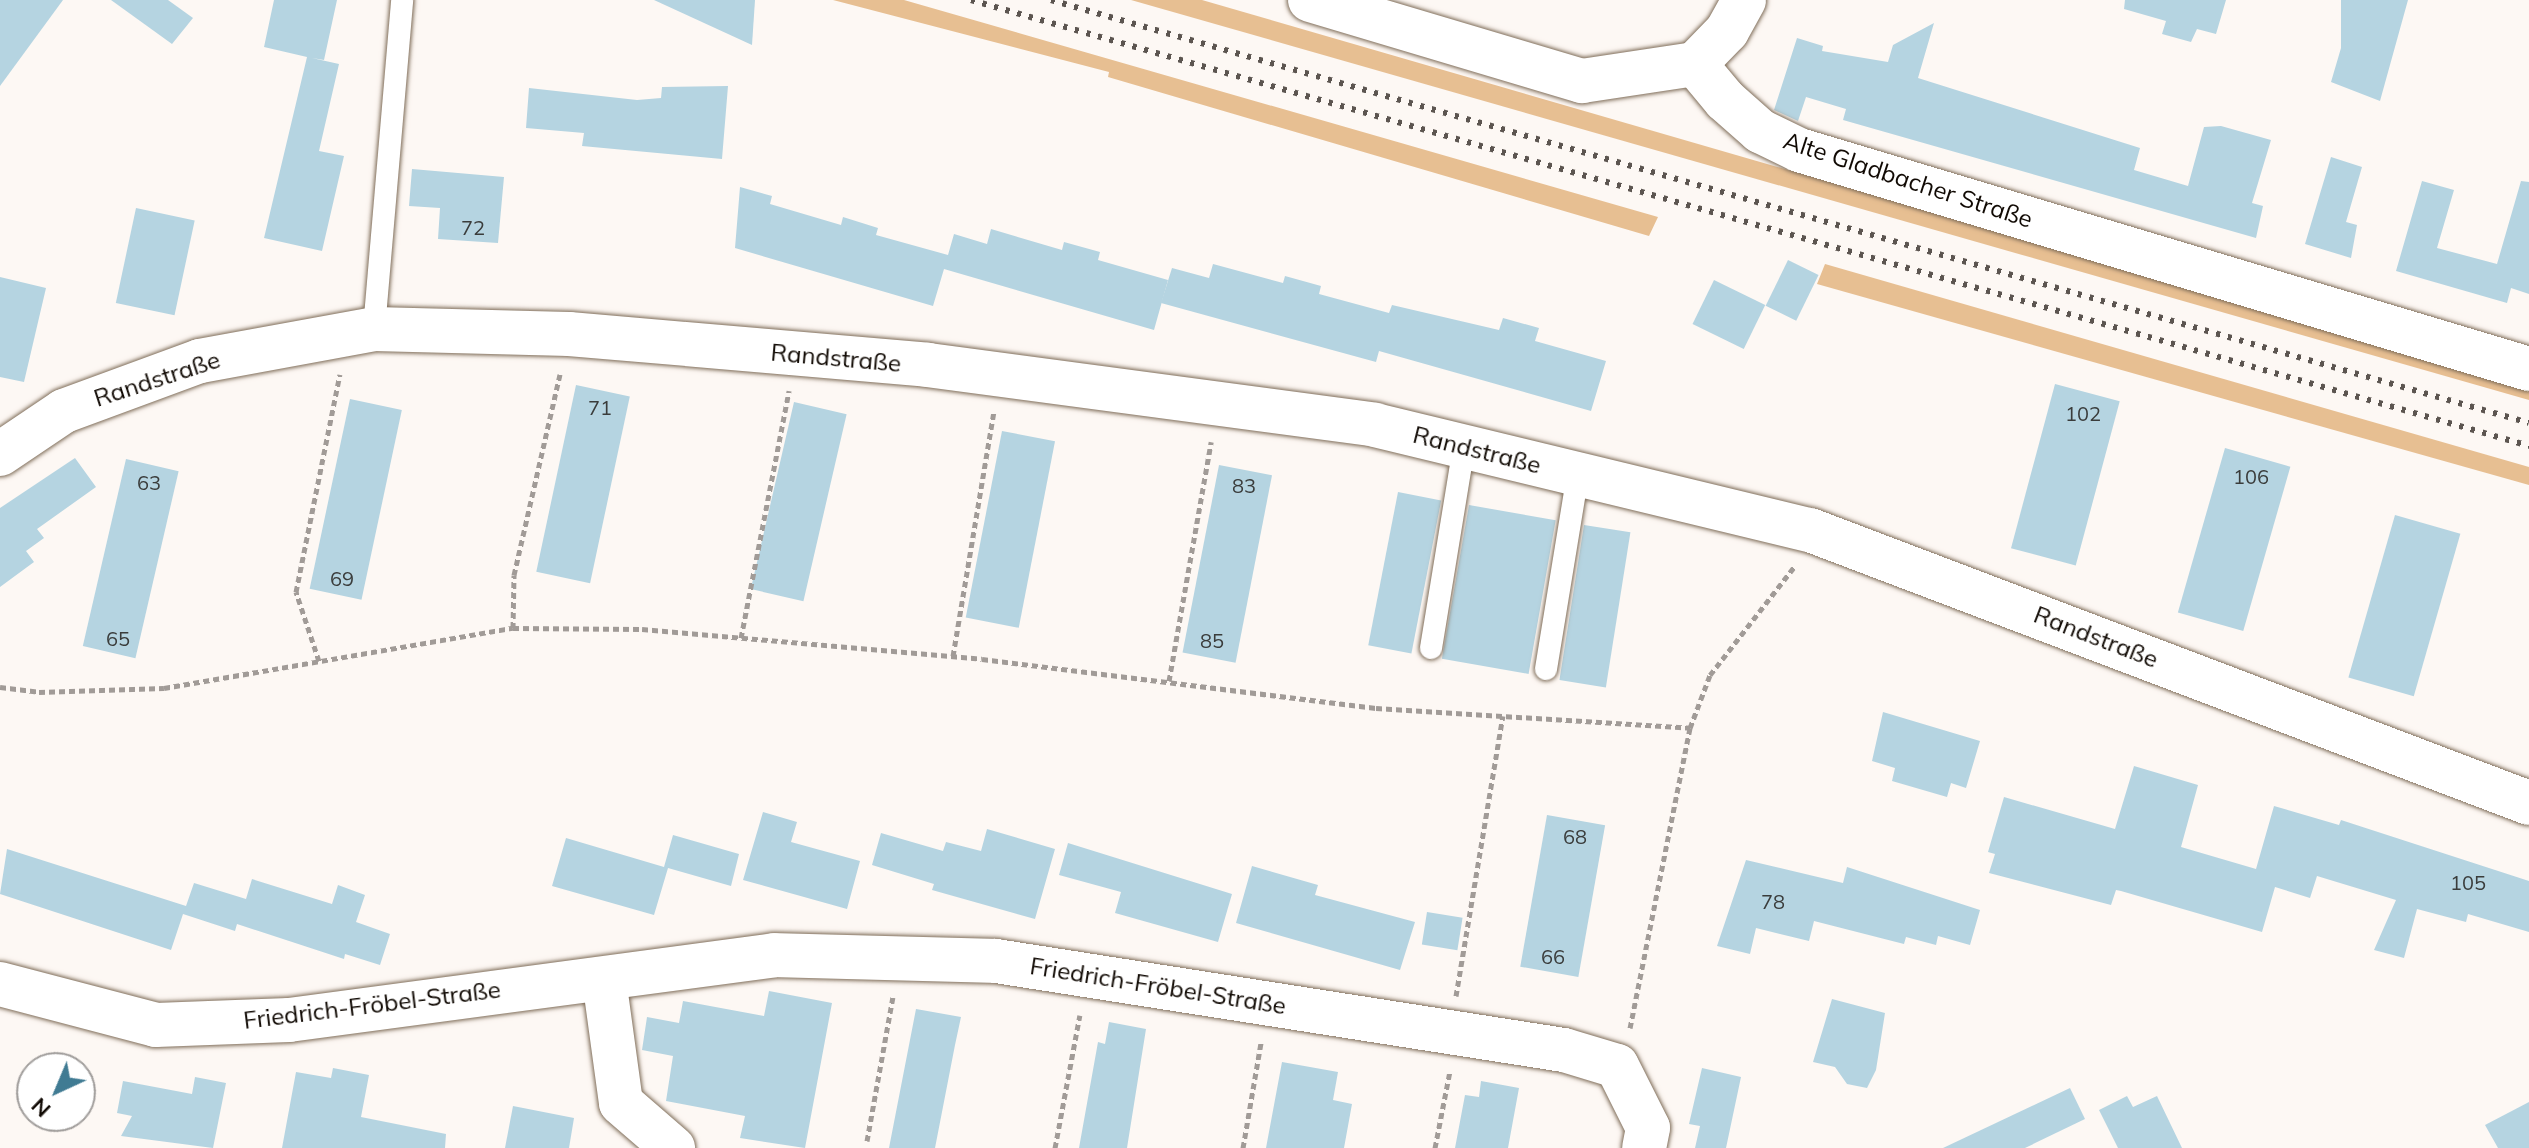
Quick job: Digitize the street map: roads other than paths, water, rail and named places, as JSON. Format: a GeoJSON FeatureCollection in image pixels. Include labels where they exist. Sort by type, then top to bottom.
{"type":"FeatureCollection","features":[{"type":"Feature","properties":{"kind":"street"},"geometry":{"type":"LineString","coordinates":[[1310,0],[1582,81],[1695,64],[1727,31],[1744,0]]}},
{"type":"Feature","properties":{"kind":"street","name":"Alte Gladbacher Straße"},"geometry":{"type":"LineString","coordinates":[[1695,64],[1725,100],[1760,131],[1799,150],[2529,369]]}},
{"type":"Feature","properties":{"kind":"street","name":"Randstraße"},"geometry":{"type":"LineString","coordinates":[[0,454],[64,411],[200,361],[354,334],[569,334],[1000,375],[1375,425],[1810,530],[2529,803]]}},
{"type":"Feature","properties":{"kind":"street","name":"Friedrich-Fröbel-Straße"},"geometry":{"type":"LineString","coordinates":[[0,984],[156,1025],[289,1020],[774,955],[996,961],[1564,1050],[1617,1066],[1648,1128],[1644,1148]]}},
{"type":"Feature","properties":{"kind":"street"},"geometry":{"type":"LineString","coordinates":[[604,979],[621,1103],[673,1148]]}},
{"type":"Feature","properties":{"kind":"lane"},"geometry":{"type":"LineString","coordinates":[[354,334],[402,0]]}},
{"type":"Feature","properties":{"kind":"lane"},"geometry":{"type":"LineString","coordinates":[[1431,648],[1464,446]]}},
{"type":"Feature","properties":{"kind":"lane"},"geometry":{"type":"LineString","coordinates":[[1546,669],[1578,474]]}},
{"type":"Feature","properties":{"kind":"railway"},"geometry":{"type":"LineString","coordinates":[[971,0],[2529,446]]}},
{"type":"Feature","properties":{"kind":"railway"},"geometry":{"type":"LineString","coordinates":[[1051,0],[2529,423]]}}]}
